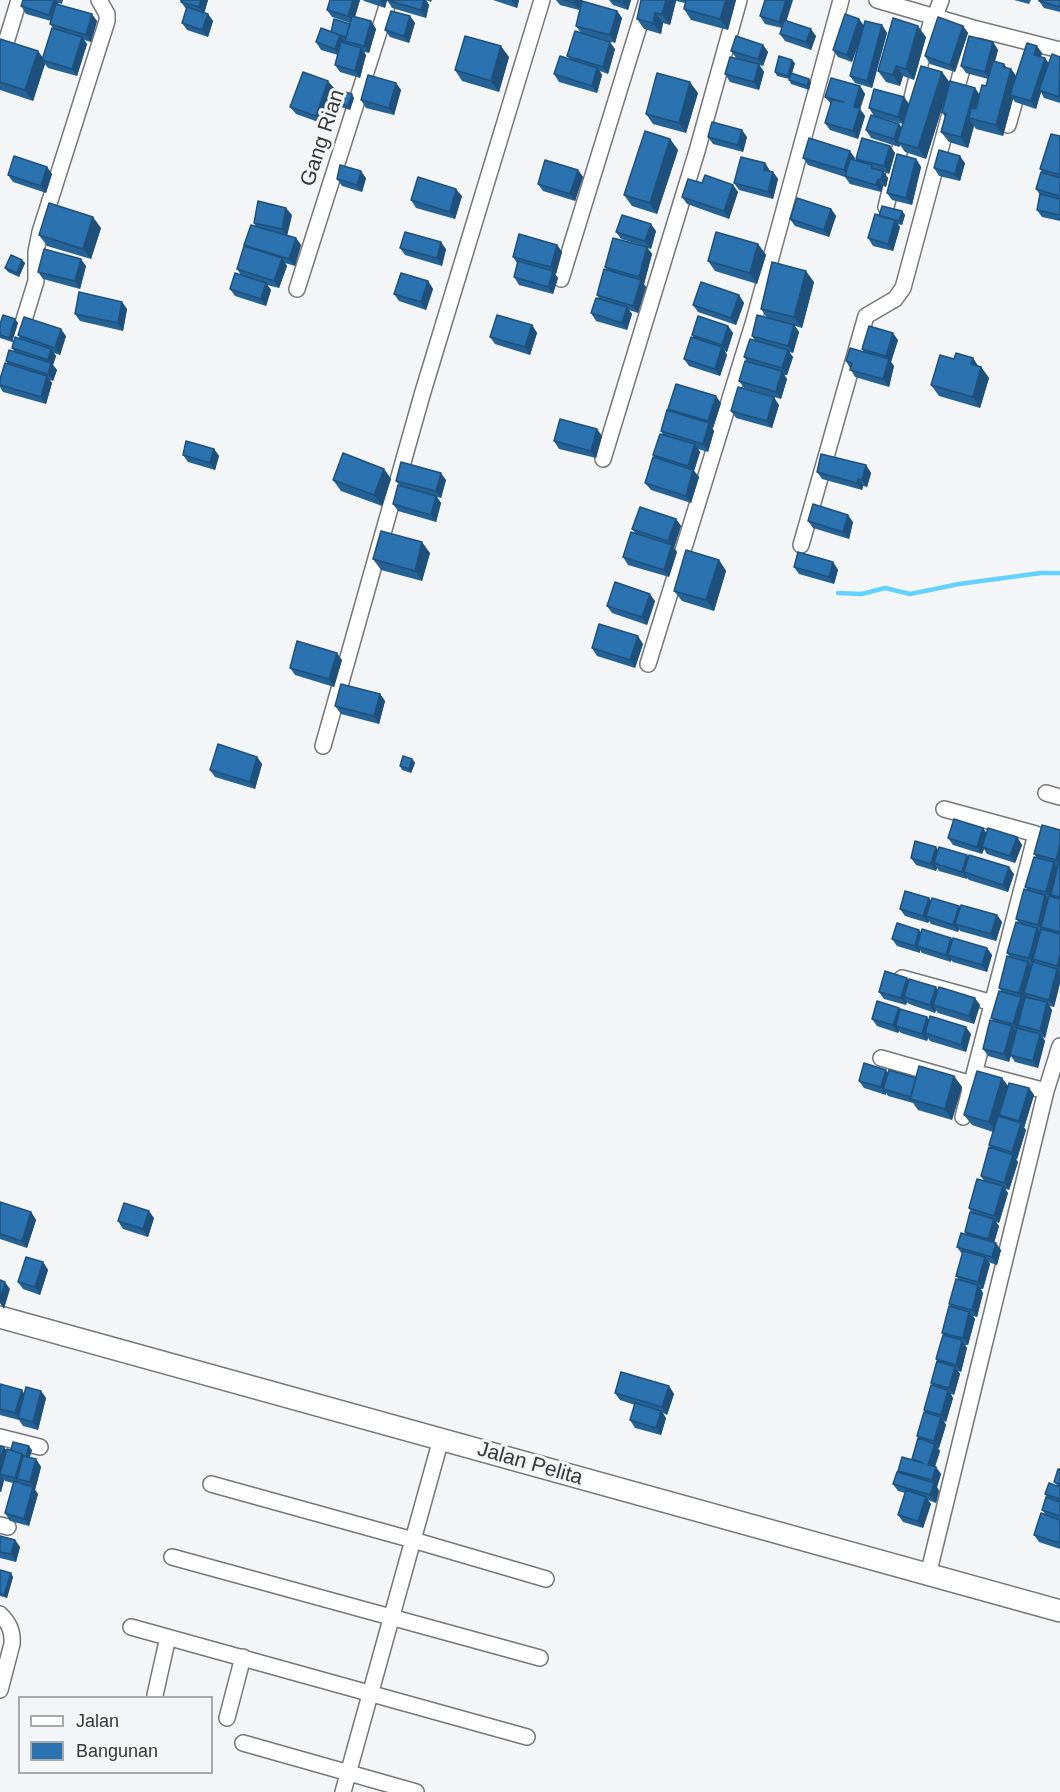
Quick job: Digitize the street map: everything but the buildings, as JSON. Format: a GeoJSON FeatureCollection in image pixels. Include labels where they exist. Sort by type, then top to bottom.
{"type":"FeatureCollection","features":[{"type":"Feature","properties":{"kind":"street"},"geometry":{"type":"LineString","coordinates":[[0,62],[19,0]]}},
{"type":"Feature","properties":{"kind":"street"},"geometry":{"type":"LineString","coordinates":[[14,353],[36,281],[36,252],[40,232],[107,21],[107,14],[99,0]]}},
{"type":"Feature","properties":{"kind":"street","name":"Gang Rian"},"geometry":{"type":"LineString","coordinates":[[297,289],[389,0]]}},
{"type":"Feature","properties":{"kind":"street"},"geometry":{"type":"LineString","coordinates":[[323,746],[422,395],[542,0]]}},
{"type":"Feature","properties":{"kind":"street"},"geometry":{"type":"LineString","coordinates":[[561,279],[647,0]]}},
{"type":"Feature","properties":{"kind":"street"},"geometry":{"type":"LineString","coordinates":[[603,459],[697,151],[739,0]]}},
{"type":"Feature","properties":{"kind":"street"},"geometry":{"type":"LineString","coordinates":[[648,664],[753,324],[840,0]]}},
{"type":"Feature","properties":{"kind":"street"},"geometry":{"type":"LineString","coordinates":[[876,0],[973,28],[1028,53],[1060,50]]}},
{"type":"Feature","properties":{"kind":"street"},"geometry":{"type":"LineString","coordinates":[[886,207],[913,90],[934,16],[941,0]]}},
{"type":"Feature","properties":{"kind":"street"},"geometry":{"type":"LineString","coordinates":[[801,545],[866,316],[895,299],[903,288],[973,28]]}},
{"type":"Feature","properties":{"kind":"street"},"geometry":{"type":"LineString","coordinates":[[1008,125],[1028,53]]}},
{"type":"Feature","properties":{"kind":"street"},"geometry":{"type":"LineString","coordinates":[[944,809],[1036,834],[1008,920],[993,1003],[963,1117]]}},
{"type":"Feature","properties":{"kind":"street"},"geometry":{"type":"LineString","coordinates":[[902,978],[993,1003]]}},
{"type":"Feature","properties":{"kind":"street"},"geometry":{"type":"LineString","coordinates":[[928,1575],[1046,1092],[1060,1046]]}},
{"type":"Feature","properties":{"kind":"street"},"geometry":{"type":"LineString","coordinates":[[881,1058],[1046,1092]]}},
{"type":"Feature","properties":{"kind":"street","name":"Jalan Pelita"},"geometry":{"type":"LineString","coordinates":[[0,1317],[1060,1611]]}},
{"type":"Feature","properties":{"kind":"street"},"geometry":{"type":"LineString","coordinates":[[0,1437],[40,1447]]}},
{"type":"Feature","properties":{"kind":"street"},"geometry":{"type":"LineString","coordinates":[[343,1792],[441,1439]]}},
{"type":"Feature","properties":{"kind":"street"},"geometry":{"type":"LineString","coordinates":[[211,1484],[546,1579]]}},
{"type":"Feature","properties":{"kind":"street"},"geometry":{"type":"LineString","coordinates":[[172,1557],[540,1658]]}},
{"type":"Feature","properties":{"kind":"street"},"geometry":{"type":"LineString","coordinates":[[0,1614],[9,1625],[12,1636],[0,1690]]}},
{"type":"Feature","properties":{"kind":"street"},"geometry":{"type":"LineString","coordinates":[[131,1627],[527,1737]]}},
{"type":"Feature","properties":{"kind":"street"},"geometry":{"type":"LineString","coordinates":[[155,1695],[168,1637]]}},
{"type":"Feature","properties":{"kind":"street"},"geometry":{"type":"LineString","coordinates":[[227,1718],[243,1657]]}},
{"type":"Feature","properties":{"kind":"street"},"geometry":{"type":"LineString","coordinates":[[243,1743],[416,1792]]}},
{"type":"Feature","properties":{"kind":"waterway"},"geometry":{"type":"LineString","coordinates":[[838,593],[862,594],[885,588],[910,594],[959,584],[1041,573],[1060,573]]}}]}
